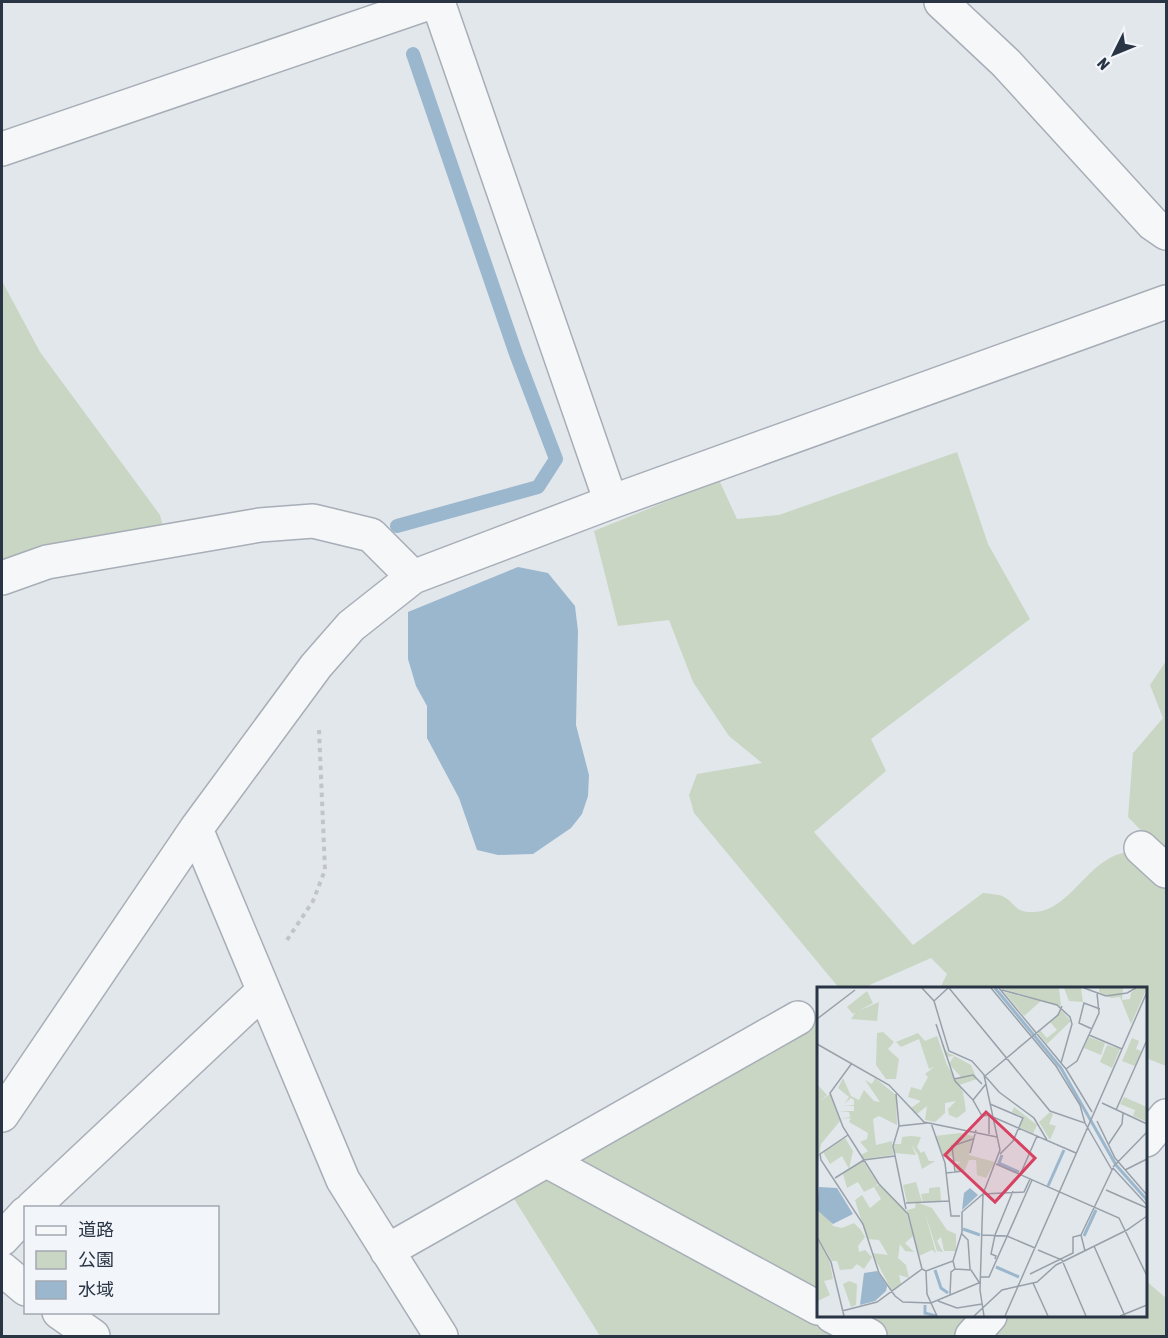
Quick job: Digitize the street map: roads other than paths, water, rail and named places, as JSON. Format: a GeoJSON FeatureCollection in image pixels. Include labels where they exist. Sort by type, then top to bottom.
{"type":"FeatureCollection","features":[{"type":"Feature","properties":{"kind":"street"},"geometry":{"type":"LineString","coordinates":[[2,149],[432,2]]}},
{"type":"Feature","properties":{"kind":"street"},"geometry":{"type":"LineString","coordinates":[[438,2],[611,502]]}},
{"type":"Feature","properties":{"kind":"street"},"geometry":{"type":"LineString","coordinates":[[941,2],[1006,63],[1153,224],[1167,233]]}},
{"type":"Feature","properties":{"kind":"street"},"geometry":{"type":"LineString","coordinates":[[2,1115],[196,829],[316,666],[351,626],[413,577],[611,502],[1167,302]]}},
{"type":"Feature","properties":{"kind":"street"},"geometry":{"type":"LineString","coordinates":[[2,578],[47,562],[260,525],[313,521],[370,535],[413,577]]}},
{"type":"Feature","properties":{"kind":"street"},"geometry":{"type":"LineString","coordinates":[[196,829],[260,988],[343,1180],[441,1336]]}},
{"type":"Feature","properties":{"kind":"street"},"geometry":{"type":"LineString","coordinates":[[1141,848],[1167,871]]}},
{"type":"Feature","properties":{"kind":"street"},"geometry":{"type":"LineString","coordinates":[[34,1206],[260,988]]}},
{"type":"Feature","properties":{"kind":"street"},"geometry":{"type":"LineString","coordinates":[[387,1251],[549,1162],[798,1018]]}},
{"type":"Feature","properties":{"kind":"street"},"geometry":{"type":"LineString","coordinates":[[1147,1139],[1167,1116]]}},
{"type":"Feature","properties":{"kind":"street"},"geometry":{"type":"LineString","coordinates":[[549,1162],[817,1307]]}},
{"type":"Feature","properties":{"kind":"street"},"geometry":{"type":"LineString","coordinates":[[2,1239],[24,1215]]}},
{"type":"Feature","properties":{"kind":"street"},"geometry":{"type":"LineString","coordinates":[[2,1269],[24,1286]]}},
{"type":"Feature","properties":{"kind":"street"},"geometry":{"type":"LineString","coordinates":[[62,1314],[93,1336]]}},
{"type":"Feature","properties":{"kind":"street"},"geometry":{"type":"LineString","coordinates":[[834,1317],[870,1336]]}},
{"type":"Feature","properties":{"kind":"street"},"geometry":{"type":"LineString","coordinates":[[972,1336],[989,1317]]}},
{"type":"Feature","properties":{"kind":"water"},"geometry":{"type":"Polygon","coordinates":[[[518,567],[548,573],[575,606],[578,631],[576,725],[589,775],[588,796],[582,814],[571,828],[533,854],[498,855],[477,850],[459,798],[427,738],[427,706],[416,686],[408,659],[408,612],[518,567]]]}},
{"type":"Feature","properties":{"kind":"waterway"},"geometry":{"type":"LineString","coordinates":[[397,526],[538,487],[556,459],[516,354],[413,54]]}}]}
